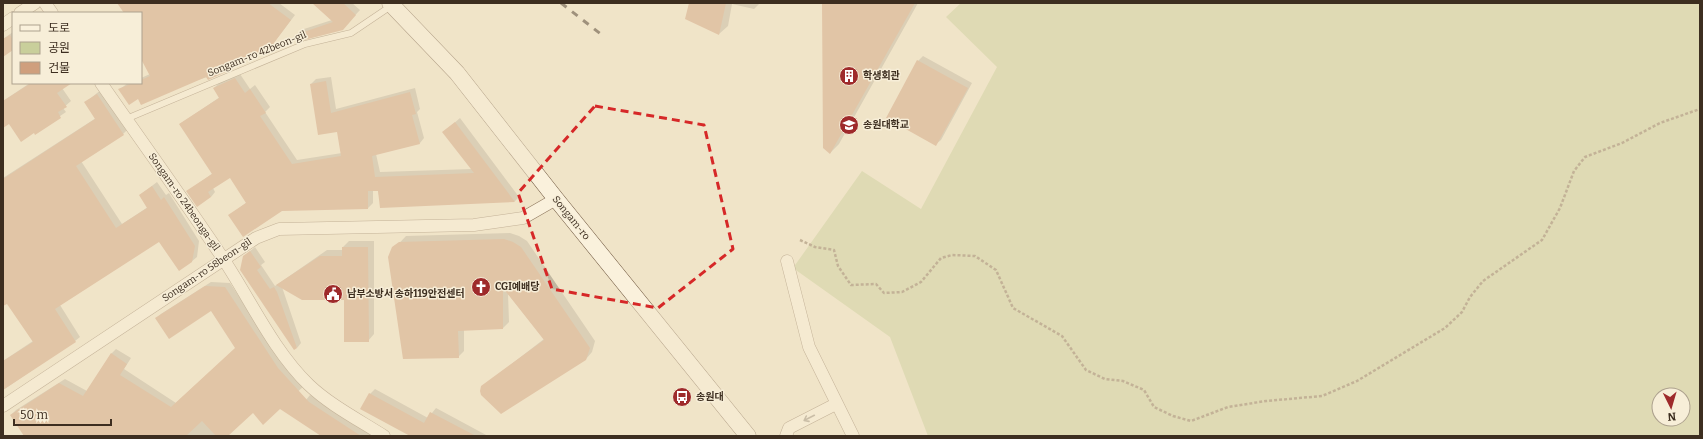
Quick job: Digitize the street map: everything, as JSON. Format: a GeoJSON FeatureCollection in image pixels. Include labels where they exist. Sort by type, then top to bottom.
{"type":"FeatureCollection","features":[{"type":"Feature","properties":{"kind":"main road","name":"Songam-ro"},"geometry":{"type":"LineString","coordinates":[[391,4],[457,73],[556,199],[748,436]]}},
{"type":"Feature","properties":{"kind":"street"},"geometry":{"type":"LineString","coordinates":[[22,12],[35,3]]}},
{"type":"Feature","properties":{"kind":"street"},"geometry":{"type":"LineString","coordinates":[[45,3],[51,12]]}},
{"type":"Feature","properties":{"kind":"street"},"geometry":{"type":"LineString","coordinates":[[3,24],[12,19]]}},
{"type":"Feature","properties":{"kind":"street","name":"Songam-ro 24beonga-gil"},"geometry":{"type":"LineString","coordinates":[[102,84],[223,260],[277,346],[308,385],[322,396],[384,436]]}},
{"type":"Feature","properties":{"kind":"street","name":"Songam-ro 58beon-gil"},"geometry":{"type":"LineString","coordinates":[[3,406],[256,238],[279,229],[474,225],[522,218],[556,199]]}},
{"type":"Feature","properties":{"kind":"street"},"geometry":{"type":"LineString","coordinates":[[787,261],[809,347],[853,436]]}},
{"type":"Feature","properties":{"kind":"street"},"geometry":{"type":"LineString","coordinates":[[786,436],[789,428],[836,404]]}},
{"type":"Feature","properties":{"kind":"lane","name":"Songam-ro 42beon-gil"},"geometry":{"type":"LineString","coordinates":[[126,119],[305,44],[351,34],[391,4]]}},
{"type":"Feature","properties":{"kind":"path"},"geometry":{"type":"LineString","coordinates":[[800,240],[815,247],[834,250],[838,266],[851,285],[876,284],[884,293],[902,292],[921,282],[941,258],[952,255],[975,256],[996,270],[1013,308],[1062,336],[1086,370],[1105,379],[1122,381],[1144,390],[1154,407],[1173,416],[1191,421],[1228,408],[1266,401],[1322,396],[1357,381],[1426,340],[1445,328],[1462,312],[1470,296],[1484,281],[1542,240],[1560,208],[1574,171],[1585,157],[1622,143],[1660,123],[1700,109]]}},
{"type":"Feature","properties":{"kind":"path"},"geometry":{"type":"LineString","coordinates":[[1694,111],[1700,113]]}},
{"type":"Feature","properties":{"kind":"highlighted area"},"geometry":{"type":"Polygon","coordinates":[[[595,106],[704,125],[733,249],[658,308],[552,289],[518,193],[595,106]]]}},
{"type":"Feature","properties":{"kind":"green space"},"geometry":{"type":"Polygon","coordinates":[[[961,3],[1700,3],[1700,436],[928,436],[890,337],[793,268],[862,171],[921,209],[997,67],[946,17],[961,3]]]}},
{"type":"Feature","properties":{"kind":"building"},"geometry":{"type":"Polygon","coordinates":[[[117,3],[268,3],[291,20],[268,51],[228,68],[230,70],[208,80],[206,77],[141,105],[138,99],[129,105],[118,89],[130,84],[142,84],[142,80],[150,76],[142,61],[142,12],[123,12],[117,3]]]}},
{"type":"Feature","properties":{"kind":"building"},"geometry":{"type":"Polygon","coordinates":[[[312,3],[343,3],[356,15],[343,30],[300,41],[298,34],[333,22],[312,3]]]}},
{"type":"Feature","properties":{"kind":"building"},"geometry":{"type":"Polygon","coordinates":[[[689,3],[726,3],[719,35],[685,19],[689,3]]]}},
{"type":"Feature","properties":{"kind":"building","name":"학생회관"},"geometry":{"type":"Polygon","coordinates":[[[822,3],[915,3],[830,154],[823,148],[822,3]]]}},
{"type":"Feature","properties":{"kind":"building"},"geometry":{"type":"Polygon","coordinates":[[[10,35],[12,38],[12,51],[3,57],[3,39],[10,35]]]}},
{"type":"Feature","properties":{"kind":"building"},"geometry":{"type":"Polygon","coordinates":[[[917,60],[968,88],[936,146],[886,118],[917,60]]]}},
{"type":"Feature","properties":{"kind":"building"},"geometry":{"type":"Polygon","coordinates":[[[235,78],[245,93],[250,89],[266,113],[260,116],[292,164],[341,156],[337,132],[318,135],[310,84],[326,81],[331,113],[410,92],[416,114],[412,115],[420,144],[372,156],[375,177],[474,173],[442,132],[455,122],[515,202],[380,208],[378,191],[368,191],[368,209],[282,211],[243,237],[228,215],[246,203],[230,178],[208,192],[211,197],[197,207],[186,191],[212,174],[179,124],[219,98],[213,88],[235,78]]]}},
{"type":"Feature","properties":{"kind":"building"},"geometry":{"type":"Polygon","coordinates":[[[29,84],[70,84],[57,93],[67,107],[58,112],[61,118],[35,135],[34,133],[21,142],[9,124],[3,128],[3,101],[29,84]]]}},
{"type":"Feature","properties":{"kind":"building"},"geometry":{"type":"Polygon","coordinates":[[[97,94],[124,135],[76,166],[116,228],[147,208],[139,195],[152,186],[161,200],[164,197],[195,246],[192,262],[179,271],[159,242],[55,309],[76,342],[3,390],[3,361],[33,342],[7,304],[3,306],[3,179],[95,119],[84,102],[97,94]]]}},
{"type":"Feature","properties":{"kind":"building"},"geometry":{"type":"Polygon","coordinates":[[[504,239],[521,247],[590,348],[586,360],[501,414],[481,395],[481,386],[544,340],[503,288],[503,329],[458,331],[459,358],[403,359],[388,257],[392,247],[399,242],[504,239]]]}},
{"type":"Feature","properties":{"kind":"building"},"geometry":{"type":"Polygon","coordinates":[[[342,247],[368,247],[369,342],[344,342],[344,300],[302,300],[276,285],[320,256],[342,256],[342,247]]]}},
{"type":"Feature","properties":{"kind":"building"},"geometry":{"type":"Polygon","coordinates":[[[250,251],[261,267],[257,270],[270,289],[274,287],[277,292],[297,348],[294,350],[240,270],[243,256],[250,251]]]}},
{"type":"Feature","properties":{"kind":"building"},"geometry":{"type":"Polygon","coordinates":[[[205,286],[225,287],[278,368],[309,402],[361,436],[321,436],[280,409],[263,425],[253,413],[228,436],[216,436],[202,421],[186,436],[24,436],[10,415],[59,383],[83,396],[111,353],[127,364],[120,375],[171,407],[235,348],[211,311],[169,339],[155,318],[205,286]]]}},
{"type":"Feature","properties":{"kind":"building"},"geometry":{"type":"Polygon","coordinates":[[[369,393],[424,423],[430,412],[476,436],[410,436],[360,409],[369,393]]]}},
{"type":"Feature","properties":{"kind":"railway"},"geometry":{"type":"LineString","coordinates":[[561,3],[602,35]]}},
{"type":"Feature","properties":{"kind":"place","name":"학생회관"},"geometry":{"type":"Point","coordinates":[849,76]}},
{"type":"Feature","properties":{"kind":"place","name":"송원대학교"},"geometry":{"type":"Point","coordinates":[849,125]}},
{"type":"Feature","properties":{"kind":"place","name":"CGI예배당"},"geometry":{"type":"Point","coordinates":[481,287]}},
{"type":"Feature","properties":{"kind":"place","name":"남부소방서 송하119안전센터"},"geometry":{"type":"Point","coordinates":[333,294]}},
{"type":"Feature","properties":{"kind":"place","name":"송원대"},"geometry":{"type":"Point","coordinates":[682,397]}}]}
